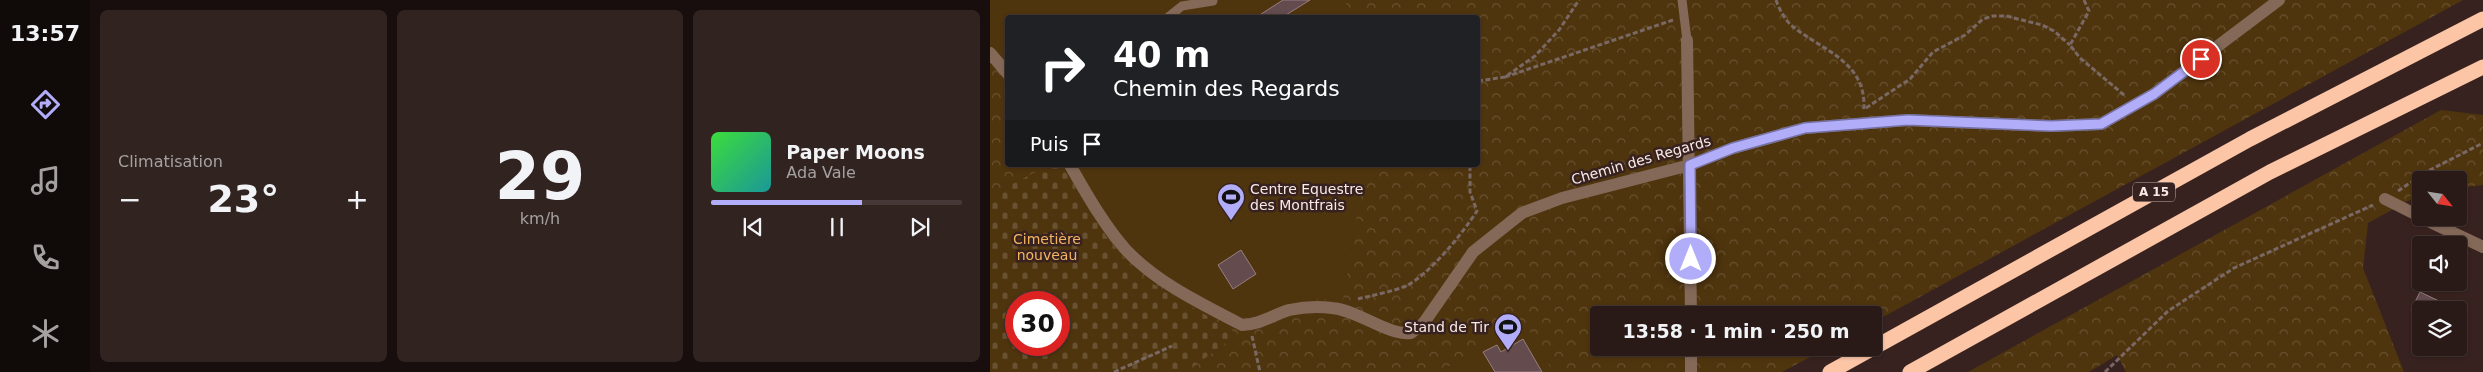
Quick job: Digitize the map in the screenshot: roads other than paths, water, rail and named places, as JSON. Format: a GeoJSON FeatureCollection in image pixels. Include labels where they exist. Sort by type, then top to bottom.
{"type":"FeatureCollection","features":[{"type":"Feature","properties":{"kind":"highway","name":"A 15"},"geometry":{"type":"LineString","coordinates":[[1830,372],[2250,138],[2483,19]]}},
{"type":"Feature","properties":{"kind":"highway","name":"A 15"},"geometry":{"type":"LineString","coordinates":[[1910,372],[2270,172],[2483,67]]}},
{"type":"Feature","properties":{"kind":"street","name":"Chemin des Regards"},"geometry":{"type":"LineString","coordinates":[[1071,167],[1086,193],[1120,242],[1137,260],[1170,285],[1246,325],[1289,311],[1331,308],[1361,315],[1395,331],[1411,333],[1423,324],[1473,252],[1522,213],[1562,198],[1690,165],[1733,148],[1805,128],[1908,120],[2051,126],[2101,124],[2154,94],[2279,0]]}},
{"type":"Feature","properties":{"kind":"street"},"geometry":{"type":"LineString","coordinates":[[1687,40],[1691,306]]}},
{"type":"Feature","properties":{"kind":"street"},"geometry":{"type":"LineString","coordinates":[[990,53],[1005,70]]}},
{"type":"Feature","properties":{"kind":"street"},"geometry":{"type":"LineString","coordinates":[[2385,199],[2412,212]]}},
{"type":"Feature","properties":{"kind":"street"},"geometry":{"type":"LineString","coordinates":[[2440,226],[2483,248]]}},
{"type":"Feature","properties":{"kind":"street"},"geometry":{"type":"LineString","coordinates":[[1691,356],[1691,372]]}},
{"type":"Feature","properties":{"kind":"lane"},"geometry":{"type":"LineString","coordinates":[[1682,0],[1687,40]]}},
{"type":"Feature","properties":{"kind":"lane"},"geometry":{"type":"LineString","coordinates":[[1171,15],[1182,6],[1213,1]]}},
{"type":"Feature","properties":{"kind":"place","name":"Centre Equestre des Montfrais"},"geometry":{"type":"Point","coordinates":[1231,221]}},
{"type":"Feature","properties":{"kind":"place","name":"Stand de Tir"},"geometry":{"type":"Point","coordinates":[1508,351]}},
{"type":"Feature","properties":{"kind":"park label","name":"Cimetière nouveau"},"geometry":{"type":"Point","coordinates":[1047,248]}}]}
